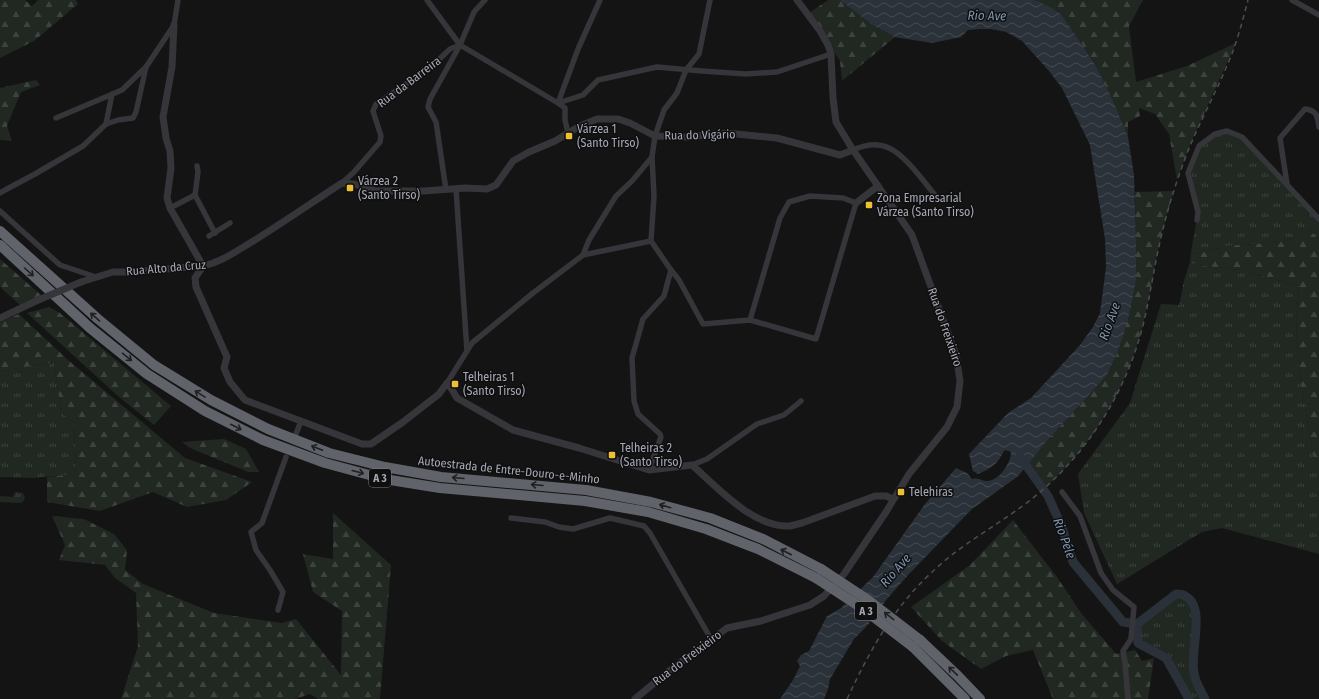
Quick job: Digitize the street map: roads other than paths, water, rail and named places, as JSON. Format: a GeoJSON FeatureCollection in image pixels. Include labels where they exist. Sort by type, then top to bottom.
{"type":"FeatureCollection","features":[{"type":"Feature","properties":{"kind":"highway","name":"Autoestrada de Entre-Douro-e-Minho"},"geometry":{"type":"LineString","coordinates":[[0,231],[98,320],[154,365],[211,400],[268,429],[329,453],[385,467],[441,477],[586,490],[651,502],[710,518],[763,540],[818,574],[868,600],[917,643],[958,676],[980,699]]}},
{"type":"Feature","properties":{"kind":"highway","name":"Autoestrada de Entre-Douro-e-Minho"},"geometry":{"type":"LineString","coordinates":[[0,245],[90,328],[147,374],[205,411],[263,440],[325,463],[384,479],[440,488],[585,501],[648,512],[706,529],[818,574]]}},
{"type":"Feature","properties":{"kind":"highway","name":"Autoestrada de Entre-Douro-e-Minho"},"geometry":{"type":"LineString","coordinates":[[917,643],[965,699]]}},
{"type":"Feature","properties":{"kind":"street"},"geometry":{"type":"LineString","coordinates":[[178,0],[174,25],[172,67],[163,117],[170,152],[171,168],[167,198],[170,208],[204,266],[195,278],[196,287],[227,357],[224,368],[230,382],[245,400],[362,444],[371,444],[403,422],[439,394],[472,343],[533,293],[583,255],[652,241]]}},
{"type":"Feature","properties":{"kind":"street"},"geometry":{"type":"LineString","coordinates":[[426,0],[460,45],[564,108],[568,133]]}},
{"type":"Feature","properties":{"kind":"street"},"geometry":{"type":"LineString","coordinates":[[446,190],[436,122],[428,107],[432,94],[460,45],[474,12],[485,0]]}},
{"type":"Feature","properties":{"kind":"street"},"geometry":{"type":"LineString","coordinates":[[558,103],[578,49],[600,0]]}},
{"type":"Feature","properties":{"kind":"street"},"geometry":{"type":"LineString","coordinates":[[710,0],[699,54],[686,70],[677,93],[664,110],[654,136],[652,157],[654,196],[652,241],[670,270],[679,280],[703,324],[750,320],[816,339],[856,203],[878,186]]}},
{"type":"Feature","properties":{"kind":"street","name":"Rua do Freixieiro"},"geometry":{"type":"LineString","coordinates":[[635,699],[665,674],[727,628],[761,621],[810,605],[824,596],[844,574],[886,512],[909,474],[947,427],[957,407],[960,394],[960,381],[956,355],[912,235],[853,150],[836,122],[833,98],[831,54],[820,31],[797,0]]}},
{"type":"Feature","properties":{"kind":"street"},"geometry":{"type":"LineString","coordinates":[[1292,0],[1319,15]]}},
{"type":"Feature","properties":{"kind":"street"},"geometry":{"type":"LineString","coordinates":[[56,118],[122,90],[146,66],[174,25]]}},
{"type":"Feature","properties":{"kind":"street","name":"Rua da Barreira"},"geometry":{"type":"LineString","coordinates":[[342,183],[380,142],[381,136],[372,111],[376,104],[430,68],[450,49],[460,45]]}},
{"type":"Feature","properties":{"kind":"street"},"geometry":{"type":"LineString","coordinates":[[558,103],[583,95],[598,80],[657,67],[746,74],[777,72],[831,54]]}},
{"type":"Feature","properties":{"kind":"street"},"geometry":{"type":"LineString","coordinates":[[0,193],[36,174],[83,146],[106,124],[118,120],[133,118],[138,105],[146,66]]}},
{"type":"Feature","properties":{"kind":"street"},"geometry":{"type":"LineString","coordinates":[[106,124],[112,94]]}},
{"type":"Feature","properties":{"kind":"street"},"geometry":{"type":"LineString","coordinates":[[1287,184],[1280,138],[1305,109],[1312,110],[1316,113],[1319,127]]}},
{"type":"Feature","properties":{"kind":"street"},"geometry":{"type":"LineString","coordinates":[[342,183],[354,184],[376,191],[487,189],[496,185],[513,161],[528,152],[555,141],[580,126],[597,119],[618,119],[630,123],[654,136]]}},
{"type":"Feature","properties":{"kind":"street"},"geometry":{"type":"LineString","coordinates":[[1197,220],[1198,212],[1188,173],[1199,146],[1215,134],[1227,131],[1242,137],[1319,220]]}},
{"type":"Feature","properties":{"kind":"street","name":"Rua do Vigário"},"geometry":{"type":"LineString","coordinates":[[654,136],[686,137],[726,133],[782,139],[840,155],[863,145],[879,145],[889,148],[911,167],[935,195]]}},
{"type":"Feature","properties":{"kind":"street"},"geometry":{"type":"LineString","coordinates":[[583,255],[589,240],[616,196],[652,157]]}},
{"type":"Feature","properties":{"kind":"street"},"geometry":{"type":"LineString","coordinates":[[1273,169],[1279,169],[1285,165]]}},
{"type":"Feature","properties":{"kind":"street"},"geometry":{"type":"LineString","coordinates":[[198,166],[195,195],[215,232]]}},
{"type":"Feature","properties":{"kind":"street","name":"Rua Alto da Cruz"},"geometry":{"type":"LineString","coordinates":[[0,318],[81,282],[113,272],[204,266],[220,261],[342,183]]}},
{"type":"Feature","properties":{"kind":"street"},"geometry":{"type":"LineString","coordinates":[[456,189],[467,351]]}},
{"type":"Feature","properties":{"kind":"street"},"geometry":{"type":"LineString","coordinates":[[170,208],[195,195]]}},
{"type":"Feature","properties":{"kind":"street"},"geometry":{"type":"LineString","coordinates":[[750,320],[780,218],[789,202],[810,196],[843,198],[856,203]]}},
{"type":"Feature","properties":{"kind":"street"},"geometry":{"type":"LineString","coordinates":[[0,211],[60,265],[96,277]]}},
{"type":"Feature","properties":{"kind":"street"},"geometry":{"type":"LineString","coordinates":[[209,236],[230,223]]}},
{"type":"Feature","properties":{"kind":"street"},"geometry":{"type":"LineString","coordinates":[[649,470],[661,437],[660,434],[638,414],[632,387],[632,358],[643,319],[664,296],[670,270]]}},
{"type":"Feature","properties":{"kind":"street"},"geometry":{"type":"LineString","coordinates":[[447,383],[452,388],[457,398],[514,430],[579,448],[649,470],[692,465],[707,459],[757,424],[784,415],[801,401]]}},
{"type":"Feature","properties":{"kind":"street"},"geometry":{"type":"LineString","coordinates":[[296,434],[301,421]]}},
{"type":"Feature","properties":{"kind":"street"},"geometry":{"type":"LineString","coordinates":[[278,610],[283,592],[256,550],[251,532],[262,523],[286,457]]}},
{"type":"Feature","properties":{"kind":"street"},"geometry":{"type":"LineString","coordinates":[[692,465],[741,507],[759,518],[772,523],[790,526],[802,523],[875,496],[886,496],[893,499]]}},
{"type":"Feature","properties":{"kind":"street"},"geometry":{"type":"LineString","coordinates":[[1062,492],[1080,516],[1101,573],[1113,590],[1134,607],[1131,639],[1123,651],[1128,699]]}},
{"type":"Feature","properties":{"kind":"street"},"geometry":{"type":"LineString","coordinates":[[511,518],[545,522],[559,527],[573,529],[610,518],[644,526],[650,533],[711,640]]}},
{"type":"Feature","properties":{"kind":"water","name":"Rio Ave"},"geometry":{"type":"Polygon","coordinates":[[[840,0],[1035,0],[1061,14],[1097,68],[1128,137],[1134,175],[1136,280],[1125,330],[1107,375],[1045,443],[1017,477],[972,509],[908,575],[887,599],[867,626],[854,639],[830,679],[824,699],[780,699],[793,680],[800,666],[797,661],[801,655],[809,651],[827,616],[841,608],[873,577],[925,504],[956,468],[967,473],[972,479],[976,478],[987,481],[996,478],[1004,471],[1009,461],[1011,452],[1005,450],[996,463],[989,469],[978,474],[973,471],[969,454],[1008,413],[1031,398],[1080,345],[1093,327],[1100,313],[1106,267],[1105,239],[1090,145],[1062,88],[1022,41],[1006,32],[991,29],[968,30],[961,37],[932,43],[895,37],[871,24],[840,0]]]}},
{"type":"Feature","properties":{"kind":"waterway","name":"Rio Péle"},"geometry":{"type":"LineString","coordinates":[[1020,457],[1048,496],[1062,527],[1073,562],[1123,622],[1137,624],[1138,643],[1166,658],[1189,699]]}},
{"type":"Feature","properties":{"kind":"waterway","name":"Rio Péle"},"geometry":{"type":"LineString","coordinates":[[1137,624],[1176,594],[1181,594],[1191,601],[1195,610],[1196,620],[1193,665],[1194,673],[1205,699]]}},
{"type":"Feature","properties":{"kind":"railway"},"geometry":{"type":"LineString","coordinates":[[847,699],[867,659],[889,622],[915,589],[930,573],[948,558],[1025,504],[1052,481],[1085,445],[1111,406],[1131,364],[1140,337],[1163,229],[1178,177],[1192,141],[1230,60],[1248,0]]}},
{"type":"Feature","properties":{"kind":"place","name":"Várzea 1 (Santo Tirso)"},"geometry":{"type":"Point","coordinates":[569,136]}},
{"type":"Feature","properties":{"kind":"place","name":"Várzea 2 (Santo Tirso)"},"geometry":{"type":"Point","coordinates":[350,188]}},
{"type":"Feature","properties":{"kind":"place","name":"Zona Empresarial Várzea (Santo Tirso)"},"geometry":{"type":"Point","coordinates":[869,205]}},
{"type":"Feature","properties":{"kind":"place","name":"Telheiras 1 (Santo Tirso)"},"geometry":{"type":"Point","coordinates":[455,384]}},
{"type":"Feature","properties":{"kind":"place","name":"Telheiras 2 (Santo Tirso)"},"geometry":{"type":"Point","coordinates":[612,455]}},
{"type":"Feature","properties":{"kind":"place","name":"Telehiras"},"geometry":{"type":"Point","coordinates":[901,492]}}]}
